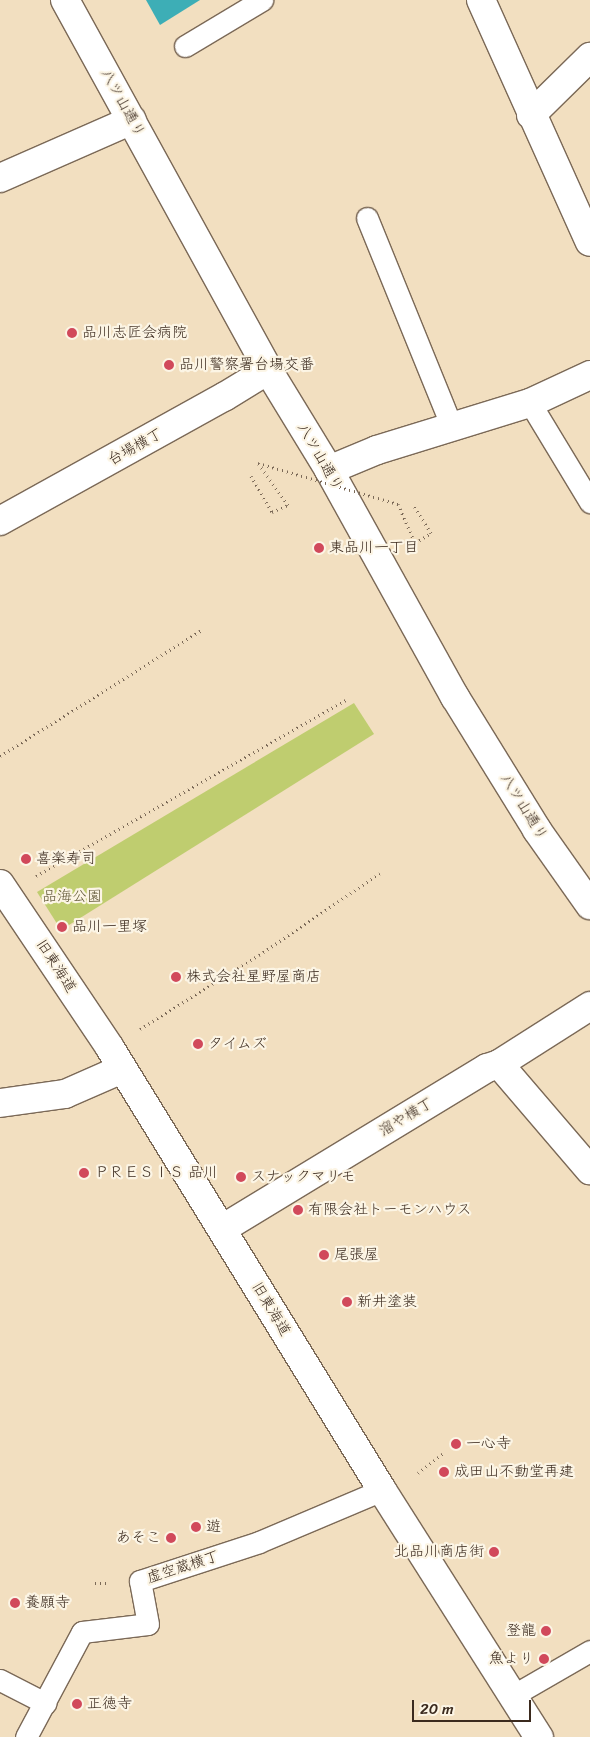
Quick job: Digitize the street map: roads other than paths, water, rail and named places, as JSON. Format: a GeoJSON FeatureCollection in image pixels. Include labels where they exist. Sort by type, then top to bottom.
{"type":"FeatureCollection","features":[{"type":"Feature","properties":{"kind":"street","name":"八ツ山通り"},"geometry":{"type":"LineString","coordinates":[[65,0],[268,370],[328,470],[456,698],[538,830],[590,905]]}},
{"type":"Feature","properties":{"kind":"street"},"geometry":{"type":"LineString","coordinates":[[481,0],[531,115],[590,242]]}},
{"type":"Feature","properties":{"kind":"street"},"geometry":{"type":"LineString","coordinates":[[531,115],[590,57]]}},
{"type":"Feature","properties":{"kind":"street"},"geometry":{"type":"LineString","coordinates":[[0,178],[132,120]]}},
{"type":"Feature","properties":{"kind":"street","name":"台場横丁"},"geometry":{"type":"LineString","coordinates":[[0,521],[224,397],[268,370]]}},
{"type":"Feature","properties":{"kind":"street"},"geometry":{"type":"LineString","coordinates":[[328,470],[530,402],[590,375]]}},
{"type":"Feature","properties":{"kind":"street","name":"旧東海道"},"geometry":{"type":"LineString","coordinates":[[3,888],[116,1059],[382,1490],[539,1737]]}},
{"type":"Feature","properties":{"kind":"street","name":"溜や横丁"},"geometry":{"type":"LineString","coordinates":[[222,1229],[487,1068],[499,1064],[590,1006]]}},
{"type":"Feature","properties":{"kind":"street"},"geometry":{"type":"LineString","coordinates":[[0,1103],[65,1094],[116,1059]]}},
{"type":"Feature","properties":{"kind":"street"},"geometry":{"type":"LineString","coordinates":[[499,1064],[590,1170]]}},
{"type":"Feature","properties":{"kind":"lane"},"geometry":{"type":"LineString","coordinates":[[185,46],[262,0]]}},
{"type":"Feature","properties":{"kind":"lane"},"geometry":{"type":"LineString","coordinates":[[367,218],[452,427]]}},
{"type":"Feature","properties":{"kind":"lane"},"geometry":{"type":"LineString","coordinates":[[530,402],[590,502]]}},
{"type":"Feature","properties":{"kind":"lane","name":"虚空蔵横丁"},"geometry":{"type":"LineString","coordinates":[[26,1737],[82,1632],[148,1624],[140,1581],[259,1542],[382,1490]]}},
{"type":"Feature","properties":{"kind":"lane"},"geometry":{"type":"LineString","coordinates":[[512,1696],[590,1651]]}},
{"type":"Feature","properties":{"kind":"lane"},"geometry":{"type":"LineString","coordinates":[[0,1680],[45,1703]]}},
{"type":"Feature","properties":{"kind":"water"},"geometry":{"type":"Polygon","coordinates":[[[146,0],[200,0],[160,25],[146,0]]]}},
{"type":"Feature","properties":{"kind":"place","name":"品川志匠会病院"},"geometry":{"type":"Point","coordinates":[72,333]}},
{"type":"Feature","properties":{"kind":"place","name":"品川警察署台場交番"},"geometry":{"type":"Point","coordinates":[169,365]}},
{"type":"Feature","properties":{"kind":"place","name":"東品川一丁目"},"geometry":{"type":"Point","coordinates":[319,548]}},
{"type":"Feature","properties":{"kind":"place","name":"喜楽寿司"},"geometry":{"type":"Point","coordinates":[26,859]}},
{"type":"Feature","properties":{"kind":"place","name":"品川一里塚"},"geometry":{"type":"Point","coordinates":[62,927]}},
{"type":"Feature","properties":{"kind":"place","name":"株式会社星野屋商店"},"geometry":{"type":"Point","coordinates":[176,977]}},
{"type":"Feature","properties":{"kind":"place","name":"タイムズ"},"geometry":{"type":"Point","coordinates":[198,1044]}},
{"type":"Feature","properties":{"kind":"place","name":"ＰＲＥＳＩＳ 品川"},"geometry":{"type":"Point","coordinates":[84,1173]}},
{"type":"Feature","properties":{"kind":"place","name":"スナックマリモ"},"geometry":{"type":"Point","coordinates":[241,1177]}},
{"type":"Feature","properties":{"kind":"place","name":"有限会社トーモンハウス"},"geometry":{"type":"Point","coordinates":[298,1210]}},
{"type":"Feature","properties":{"kind":"place","name":"尾張屋"},"geometry":{"type":"Point","coordinates":[324,1255]}},
{"type":"Feature","properties":{"kind":"place","name":"新井塗装"},"geometry":{"type":"Point","coordinates":[347,1302]}},
{"type":"Feature","properties":{"kind":"place","name":"一心寺"},"geometry":{"type":"Point","coordinates":[456,1444]}},
{"type":"Feature","properties":{"kind":"place","name":"成田山不動堂再建"},"geometry":{"type":"Point","coordinates":[444,1472]}},
{"type":"Feature","properties":{"kind":"place","name":"遊"},"geometry":{"type":"Point","coordinates":[196,1527]}},
{"type":"Feature","properties":{"kind":"place","name":"あそこ"},"geometry":{"type":"Point","coordinates":[171,1538]}},
{"type":"Feature","properties":{"kind":"place","name":"北品川商店街"},"geometry":{"type":"Point","coordinates":[494,1552]}},
{"type":"Feature","properties":{"kind":"place","name":"養願寺"},"geometry":{"type":"Point","coordinates":[15,1603]}},
{"type":"Feature","properties":{"kind":"place","name":"登龍"},"geometry":{"type":"Point","coordinates":[546,1631]}},
{"type":"Feature","properties":{"kind":"place","name":"魚より"},"geometry":{"type":"Point","coordinates":[544,1659]}},
{"type":"Feature","properties":{"kind":"place","name":"正徳寺"},"geometry":{"type":"Point","coordinates":[77,1704]}},
{"type":"Feature","properties":{"kind":"park label","name":"品海公園"},"geometry":{"type":"Point","coordinates":[72,897]}}]}
